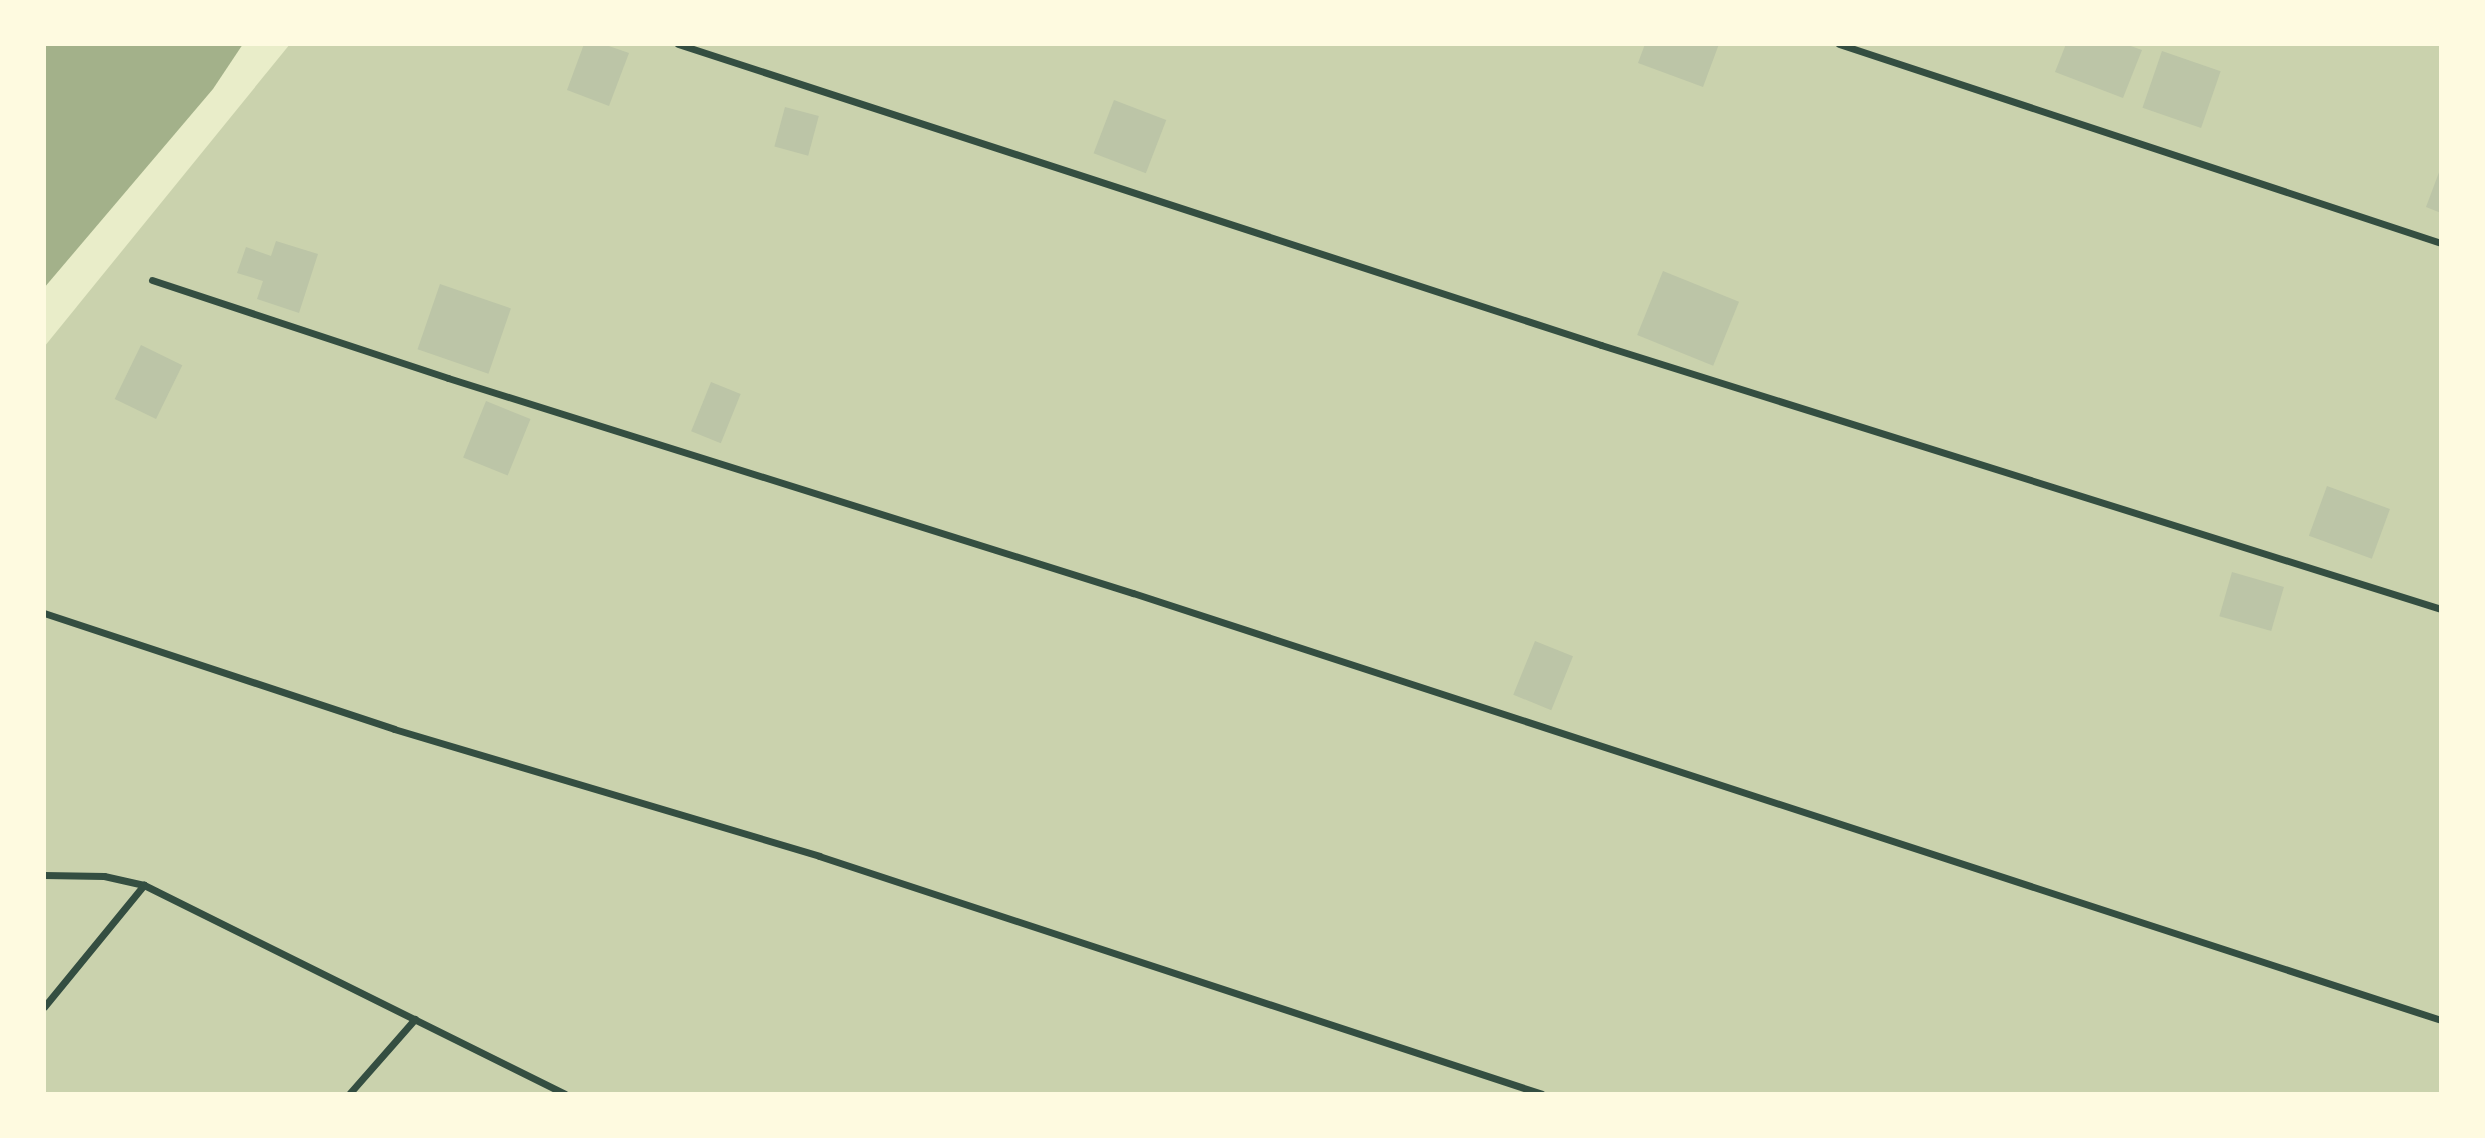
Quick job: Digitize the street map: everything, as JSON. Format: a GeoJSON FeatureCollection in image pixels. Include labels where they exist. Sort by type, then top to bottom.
{"type":"FeatureCollection","features":[{"type":"Feature","properties":{"kind":"street"},"geometry":{"type":"LineString","coordinates":[[678,44],[1601,345],[2441,609]]}},
{"type":"Feature","properties":{"kind":"street"},"geometry":{"type":"LineString","coordinates":[[1839,44],[2441,243]]}},
{"type":"Feature","properties":{"kind":"street"},"geometry":{"type":"LineString","coordinates":[[152,280],[475,387],[1160,601],[2441,1020]]}},
{"type":"Feature","properties":{"kind":"street"},"geometry":{"type":"LineString","coordinates":[[44,613],[394,729],[819,856],[1542,1094]]}},
{"type":"Feature","properties":{"kind":"street"},"geometry":{"type":"LineString","coordinates":[[44,875],[104,876],[144,885],[565,1094]]}},
{"type":"Feature","properties":{"kind":"street"},"geometry":{"type":"LineString","coordinates":[[44,1007],[144,885]]}},
{"type":"Feature","properties":{"kind":"street"},"geometry":{"type":"LineString","coordinates":[[349,1094],[415,1019]]}},
{"type":"Feature","properties":{"kind":"shaded area"},"geometry":{"type":"Polygon","coordinates":[[[44,44],[243,44],[213,89],[44,288],[44,44]]]}},
{"type":"Feature","properties":{"kind":"shaded area"},"geometry":{"type":"Polygon","coordinates":[[[290,44],[2441,44],[2441,1094],[44,1094],[44,347],[290,44]]]}},
{"type":"Feature","properties":{"kind":"building"},"geometry":{"type":"Polygon","coordinates":[[[584,44],[603,44],[629,53],[609,106],[567,90],[584,44]]]}},
{"type":"Feature","properties":{"kind":"building"},"geometry":{"type":"Polygon","coordinates":[[[1645,44],[1719,44],[1703,87],[1638,63],[1645,44]]]}},
{"type":"Feature","properties":{"kind":"building"},"geometry":{"type":"Polygon","coordinates":[[[2066,44],[2125,44],[2142,50],[2123,98],[2055,72],[2066,44]]]}},
{"type":"Feature","properties":{"kind":"building"},"geometry":{"type":"Polygon","coordinates":[[[2162,51],[2221,71],[2201,128],[2142,108],[2162,51]]]}},
{"type":"Feature","properties":{"kind":"building"},"geometry":{"type":"Polygon","coordinates":[[[1114,100],[1166,120],[1146,173],[1094,153],[1114,100]]]}},
{"type":"Feature","properties":{"kind":"building"},"geometry":{"type":"Polygon","coordinates":[[[785,107],[819,116],[808,156],[774,147],[785,107]]]}},
{"type":"Feature","properties":{"kind":"building"},"geometry":{"type":"Polygon","coordinates":[[[2441,167],[2441,213],[2426,207],[2441,167]]]}},
{"type":"Feature","properties":{"kind":"building"},"geometry":{"type":"Polygon","coordinates":[[[276,241],[318,254],[299,313],[257,299],[263,281],[237,273],[246,247],[271,256],[276,241]]]}},
{"type":"Feature","properties":{"kind":"building"},"geometry":{"type":"Polygon","coordinates":[[[1663,271],[1739,302],[1713,366],[1637,335],[1663,271]]]}},
{"type":"Feature","properties":{"kind":"building"},"geometry":{"type":"Polygon","coordinates":[[[440,284],[511,308],[488,374],[418,349],[440,284]]]}},
{"type":"Feature","properties":{"kind":"building"},"geometry":{"type":"Polygon","coordinates":[[[141,345],[182,365],[156,419],[115,399],[141,345]]]}},
{"type":"Feature","properties":{"kind":"building"},"geometry":{"type":"Polygon","coordinates":[[[711,382],[741,394],[721,443],[691,431],[711,382]]]}},
{"type":"Feature","properties":{"kind":"building"},"geometry":{"type":"Polygon","coordinates":[[[486,401],[531,419],[508,476],[463,458],[486,401]]]}},
{"type":"Feature","properties":{"kind":"building"},"geometry":{"type":"Polygon","coordinates":[[[2327,486],[2390,509],[2372,559],[2309,536],[2327,486]]]}},
{"type":"Feature","properties":{"kind":"building"},"geometry":{"type":"Polygon","coordinates":[[[2232,572],[2284,587],[2271,631],[2219,616],[2232,572]]]}},
{"type":"Feature","properties":{"kind":"building"},"geometry":{"type":"Polygon","coordinates":[[[1535,641],[1573,656],[1551,710],[1513,695],[1535,641]]]}}]}
